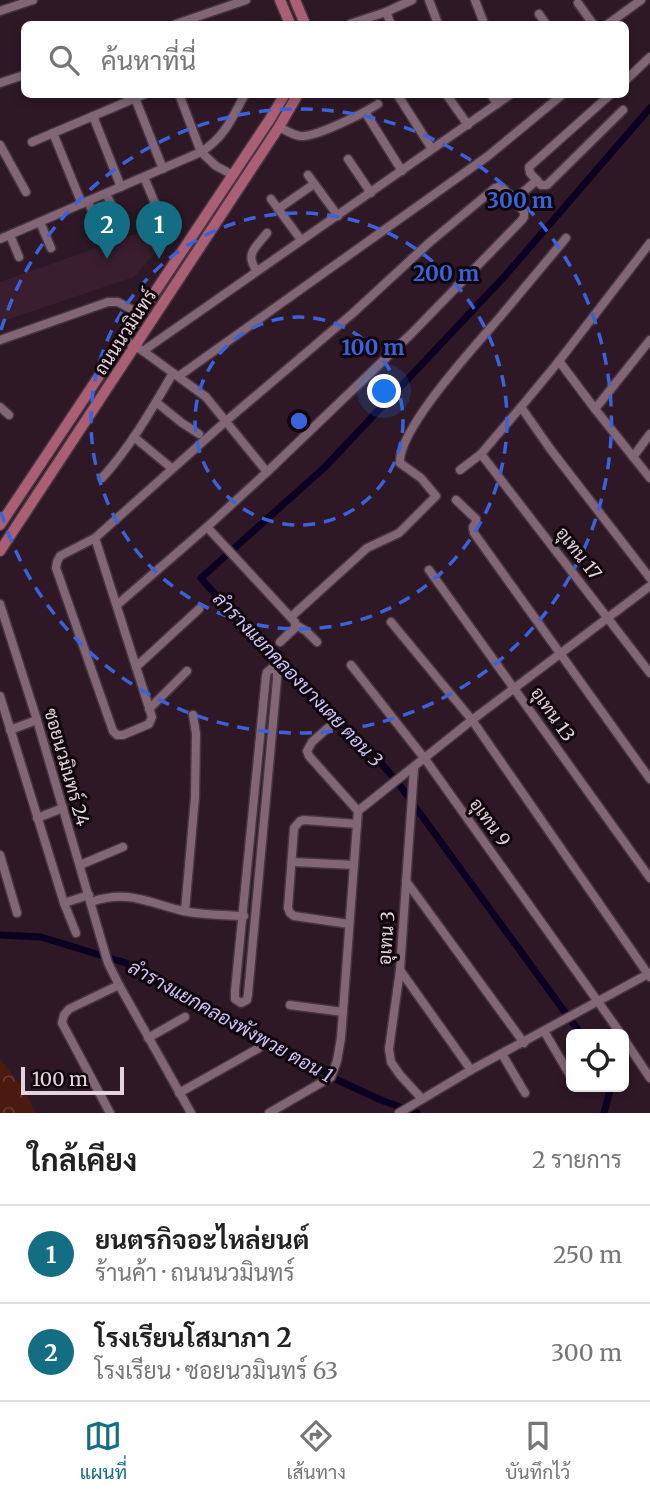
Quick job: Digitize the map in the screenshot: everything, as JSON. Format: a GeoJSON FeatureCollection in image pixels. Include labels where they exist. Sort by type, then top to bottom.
{"type":"FeatureCollection","features":[{"type":"Feature","properties":{"kind":"main road"},"geometry":{"type":"LineString","coordinates":[[280,0],[289,21]]}},
{"type":"Feature","properties":{"kind":"main road"},"geometry":{"type":"LineString","coordinates":[[295,0],[304,21]]}},
{"type":"Feature","properties":{"kind":"main road","name":"ถนนนวมินทร์"},"geometry":{"type":"LineString","coordinates":[[0,525],[282,98]]}},
{"type":"Feature","properties":{"kind":"main road","name":"ถนนนวมินทร์"},"geometry":{"type":"LineString","coordinates":[[0,551],[139,349],[296,98]]}},
{"type":"Feature","properties":{"kind":"street"},"geometry":{"type":"LineString","coordinates":[[0,11],[33,0]]}},
{"type":"Feature","properties":{"kind":"street"},"geometry":{"type":"LineString","coordinates":[[185,21],[246,0]]}},
{"type":"Feature","properties":{"kind":"street"},"geometry":{"type":"LineString","coordinates":[[359,21],[412,0]]}},
{"type":"Feature","properties":{"kind":"street"},"geometry":{"type":"LineString","coordinates":[[429,0],[437,21]]}},
{"type":"Feature","properties":{"kind":"street"},"geometry":{"type":"LineString","coordinates":[[475,0],[483,21]]}},
{"type":"Feature","properties":{"kind":"street"},"geometry":{"type":"LineString","coordinates":[[624,0],[629,9]]}},
{"type":"Feature","properties":{"kind":"street"},"geometry":{"type":"LineString","coordinates":[[612,21],[641,0]]}},
{"type":"Feature","properties":{"kind":"street"},"geometry":{"type":"LineString","coordinates":[[578,3],[591,21]]}},
{"type":"Feature","properties":{"kind":"street"},"geometry":{"type":"LineString","coordinates":[[386,12],[390,21]]}},
{"type":"Feature","properties":{"kind":"street"},"geometry":{"type":"LineString","coordinates":[[539,14],[544,21]]}},
{"type":"Feature","properties":{"kind":"street"},"geometry":{"type":"LineString","coordinates":[[629,76],[650,57]]}},
{"type":"Feature","properties":{"kind":"street"},"geometry":{"type":"LineString","coordinates":[[0,83],[21,76]]}},
{"type":"Feature","properties":{"kind":"street"},"geometry":{"type":"LineString","coordinates":[[32,142],[135,98],[163,169]]}},
{"type":"Feature","properties":{"kind":"street"},"geometry":{"type":"LineString","coordinates":[[181,98],[201,152],[216,166],[233,175]]}},
{"type":"Feature","properties":{"kind":"street"},"geometry":{"type":"LineString","coordinates":[[0,239],[201,152],[213,145],[225,131],[244,98]]}},
{"type":"Feature","properties":{"kind":"street"},"geometry":{"type":"LineString","coordinates":[[400,98],[432,149]]}},
{"type":"Feature","properties":{"kind":"street"},"geometry":{"type":"LineString","coordinates":[[449,98],[468,125]]}},
{"type":"Feature","properties":{"kind":"street"},"geometry":{"type":"LineString","coordinates":[[493,98],[497,104]]}},
{"type":"Feature","properties":{"kind":"street"},"geometry":{"type":"LineString","coordinates":[[139,349],[338,216],[506,98]]}},
{"type":"Feature","properties":{"kind":"street"},"geometry":{"type":"LineString","coordinates":[[102,478],[114,465],[176,375],[488,156],[558,98]]}},
{"type":"Feature","properties":{"kind":"street"},"geometry":{"type":"LineString","coordinates":[[607,98],[529,167],[530,173],[541,185],[547,185],[623,110]]}},
{"type":"Feature","properties":{"kind":"street"},"geometry":{"type":"LineString","coordinates":[[279,127],[297,136],[304,136],[365,112],[377,104]]}},
{"type":"Feature","properties":{"kind":"street"},"geometry":{"type":"LineString","coordinates":[[365,112],[402,171]]}},
{"type":"Feature","properties":{"kind":"street"},"geometry":{"type":"LineString","coordinates":[[93,116],[121,187]]}},
{"type":"Feature","properties":{"kind":"street"},"geometry":{"type":"LineString","coordinates":[[52,134],[99,226]]}},
{"type":"Feature","properties":{"kind":"street"},"geometry":{"type":"LineString","coordinates":[[0,145],[26,192]]}},
{"type":"Feature","properties":{"kind":"street"},"geometry":{"type":"LineString","coordinates":[[348,159],[371,193]]}},
{"type":"Feature","properties":{"kind":"street"},"geometry":{"type":"LineString","coordinates":[[309,175],[338,216]]}},
{"type":"Feature","properties":{"kind":"street"},"geometry":{"type":"LineString","coordinates":[[144,177],[157,208]]}},
{"type":"Feature","properties":{"kind":"street"},"geometry":{"type":"LineString","coordinates":[[514,200],[537,180]]}},
{"type":"Feature","properties":{"kind":"street"},"geometry":{"type":"LineString","coordinates":[[278,209],[314,184]]}},
{"type":"Feature","properties":{"kind":"street"},"geometry":{"type":"LineString","coordinates":[[94,538],[152,717],[149,724],[123,735],[117,735],[113,731],[56,568],[60,556],[94,538],[495,188],[504,189],[524,212],[522,220],[412,333],[267,472],[117,605]]}},
{"type":"Feature","properties":{"kind":"street"},"geometry":{"type":"LineString","coordinates":[[106,194],[117,216]]}},
{"type":"Feature","properties":{"kind":"street"},"geometry":{"type":"LineString","coordinates":[[271,199],[301,240]]}},
{"type":"Feature","properties":{"kind":"street"},"geometry":{"type":"LineString","coordinates":[[40,222],[51,248]]}},
{"type":"Feature","properties":{"kind":"street"},"geometry":{"type":"LineString","coordinates":[[257,271],[251,264],[251,254],[267,233]]}},
{"type":"Feature","properties":{"kind":"street"},"geometry":{"type":"LineString","coordinates":[[10,235],[19,257]]}},
{"type":"Feature","properties":{"kind":"street"},"geometry":{"type":"LineString","coordinates":[[280,642],[293,621],[366,548],[400,533],[436,496],[421,478],[400,463],[402,449],[409,434],[444,383],[566,238]]}},
{"type":"Feature","properties":{"kind":"street"},"geometry":{"type":"LineString","coordinates":[[460,470],[481,454],[521,407],[650,243]]}},
{"type":"Feature","properties":{"kind":"street"},"geometry":{"type":"LineString","coordinates":[[0,340],[108,302],[118,302],[140,314]]}},
{"type":"Feature","properties":{"kind":"street"},"geometry":{"type":"LineString","coordinates":[[123,339],[206,397],[267,472]]}},
{"type":"Feature","properties":{"kind":"street"},"geometry":{"type":"LineString","coordinates":[[595,409],[650,340]]}},
{"type":"Feature","properties":{"kind":"street"},"geometry":{"type":"LineString","coordinates":[[559,361],[650,478]]}},
{"type":"Feature","properties":{"kind":"street"},"geometry":{"type":"LineString","coordinates":[[156,402],[182,424],[199,434]]}},
{"type":"Feature","properties":{"kind":"street"},"geometry":{"type":"LineString","coordinates":[[0,407],[9,415]]}},
{"type":"Feature","properties":{"kind":"street"},"geometry":{"type":"LineString","coordinates":[[521,407],[650,578]]}},
{"type":"Feature","properties":{"kind":"street"},"geometry":{"type":"LineString","coordinates":[[633,457],[650,434]]}},
{"type":"Feature","properties":{"kind":"street"},"geometry":{"type":"LineString","coordinates":[[134,437],[169,466]]}},
{"type":"Feature","properties":{"kind":"street","name":"อุเทน 17"},"geometry":{"type":"LineString","coordinates":[[481,454],[650,673]]}},
{"type":"Feature","properties":{"kind":"street"},"geometry":{"type":"LineString","coordinates":[[456,500],[476,519],[472,527],[474,533],[650,779]]}},
{"type":"Feature","properties":{"kind":"street"},"geometry":{"type":"LineString","coordinates":[[207,527],[293,621],[317,642]]}},
{"type":"Feature","properties":{"kind":"street","name":"อุเทน 13"},"geometry":{"type":"LineString","coordinates":[[429,570],[650,878]]}},
{"type":"Feature","properties":{"kind":"street"},"geometry":{"type":"LineString","coordinates":[[269,1113],[332,1076],[337,1062],[358,811],[472,720],[650,586]]}},
{"type":"Feature","properties":{"kind":"street","name":"ซอยนวมินทร์ 24"},"geometry":{"type":"LineString","coordinates":[[1,608],[107,959],[191,1113]]}},
{"type":"Feature","properties":{"kind":"street"},"geometry":{"type":"LineString","coordinates":[[136,667],[199,609]]}},
{"type":"Feature","properties":{"kind":"street"},"geometry":{"type":"LineString","coordinates":[[391,622],[472,720],[649,975],[471,1070],[400,1112]]}},
{"type":"Feature","properties":{"kind":"street","name":"อุเทน 9"},"geometry":{"type":"LineString","coordinates":[[351,665],[425,759],[617,1029]]}},
{"type":"Feature","properties":{"kind":"street"},"geometry":{"type":"LineString","coordinates":[[272,668],[277,671],[277,679],[254,917],[248,994],[247,1000],[241,1003],[235,999],[242,916],[266,676],[272,668]]}},
{"type":"Feature","properties":{"kind":"street"},"geometry":{"type":"LineString","coordinates":[[149,709],[187,671]]}},
{"type":"Feature","properties":{"kind":"street"},"geometry":{"type":"LineString","coordinates":[[0,696],[64,903],[76,933]]}},
{"type":"Feature","properties":{"kind":"street"},"geometry":{"type":"LineString","coordinates":[[185,911],[195,797],[194,715]]}},
{"type":"Feature","properties":{"kind":"street"},"geometry":{"type":"LineString","coordinates":[[10,730],[37,720]]}},
{"type":"Feature","properties":{"kind":"street"},"geometry":{"type":"LineString","coordinates":[[330,726],[312,742],[307,751],[358,811]]}},
{"type":"Feature","properties":{"kind":"street","name":"อุเทน 3"},"geometry":{"type":"LineString","coordinates":[[414,768],[400,971],[389,1049],[391,1062],[421,1100]]}},
{"type":"Feature","properties":{"kind":"street"},"geometry":{"type":"LineString","coordinates":[[37,818],[63,808]]}},
{"type":"Feature","properties":{"kind":"street"},"geometry":{"type":"LineString","coordinates":[[349,923],[294,916],[288,908],[294,828],[304,820],[356,824]]}},
{"type":"Feature","properties":{"kind":"street"},"geometry":{"type":"LineString","coordinates":[[80,865],[123,847]]}},
{"type":"Feature","properties":{"kind":"street"},"geometry":{"type":"LineString","coordinates":[[0,855],[17,913]]}},
{"type":"Feature","properties":{"kind":"street"},"geometry":{"type":"LineString","coordinates":[[293,863],[354,865]]}},
{"type":"Feature","properties":{"kind":"street"},"geometry":{"type":"LineString","coordinates":[[406,881],[524,1042]]}},
{"type":"Feature","properties":{"kind":"street"},"geometry":{"type":"LineString","coordinates":[[64,903],[115,895],[185,911],[254,917]]}},
{"type":"Feature","properties":{"kind":"street"},"geometry":{"type":"LineString","coordinates":[[400,971],[471,1070]]}},
{"type":"Feature","properties":{"kind":"street"},"geometry":{"type":"LineString","coordinates":[[110,1113],[62,1023],[69,1009],[119,985]]}},
{"type":"Feature","properties":{"kind":"street"},"geometry":{"type":"LineString","coordinates":[[290,1005],[343,1012]]}},
{"type":"Feature","properties":{"kind":"street"},"geometry":{"type":"LineString","coordinates":[[148,1038],[185,1017]]}},
{"type":"Feature","properties":{"kind":"street"},"geometry":{"type":"LineString","coordinates":[[544,1031],[566,1068]]}},
{"type":"Feature","properties":{"kind":"street","name":"อุเทน 9"},"geometry":{"type":"LineString","coordinates":[[629,1046],[650,1077]]}},
{"type":"Feature","properties":{"kind":"street"},"geometry":{"type":"LineString","coordinates":[[179,1093],[259,1048]]}},
{"type":"Feature","properties":{"kind":"street"},"geometry":{"type":"LineString","coordinates":[[502,1054],[525,1093]]}},
{"type":"Feature","properties":{"kind":"shaded area"},"geometry":{"type":"Polygon","coordinates":[[[161,225],[165,241],[134,277],[0,322],[0,282],[161,225]]]}},
{"type":"Feature","properties":{"kind":"green space"},"geometry":{"type":"Polygon","coordinates":[[[0,1059],[21,1086],[36,1113],[0,1113],[0,1059]]]}},
{"type":"Feature","properties":{"kind":"waterway","name":"ลำรางแยกคลองบางเตย ตอน 3"},"geometry":{"type":"LineString","coordinates":[[577,1029],[390,773],[283,669],[201,578],[325,467],[504,277],[650,108]]}},
{"type":"Feature","properties":{"kind":"waterway","name":"ลำรางแยกคลองพังพวย ตอน 1"},"geometry":{"type":"LineString","coordinates":[[0,935],[41,937],[126,963],[182,998],[263,1041],[295,1054],[331,1077],[417,1113]]}},
{"type":"Feature","properties":{"kind":"waterway","name":"ลำรางแยกคลองบางเตย ตอน 3"},"geometry":{"type":"LineString","coordinates":[[604,1113],[610,1092]]}},
{"type":"Feature","properties":{"kind":"place","name":"โรงเรียนโสมาภา 2"},"geometry":{"type":"Point","coordinates":[107,259]}},
{"type":"Feature","properties":{"kind":"place","name":"ยนตรกิจอะไหล่ยนต์"},"geometry":{"type":"Point","coordinates":[159,259]}}]}
